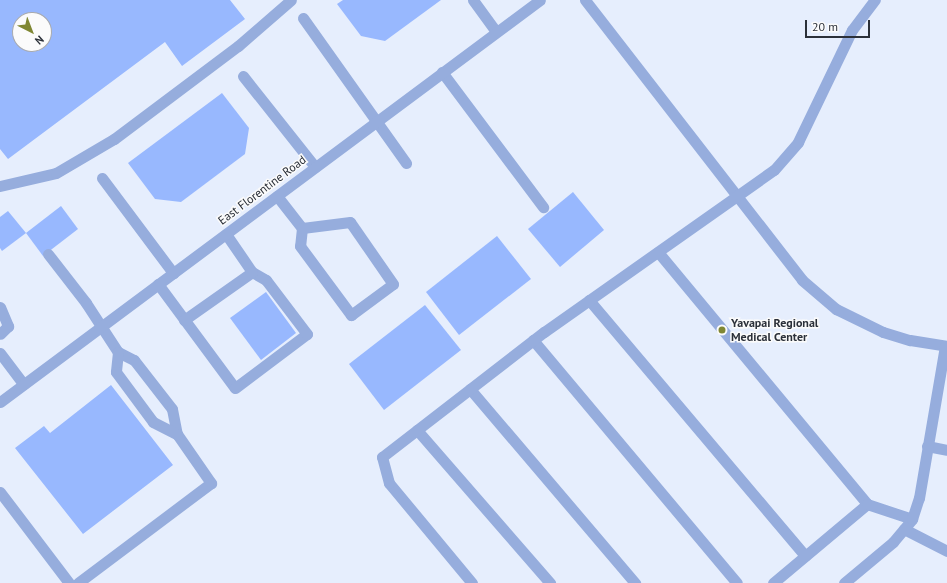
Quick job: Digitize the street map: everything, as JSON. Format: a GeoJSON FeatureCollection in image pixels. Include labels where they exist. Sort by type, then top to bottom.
{"type":"FeatureCollection","features":[{"type":"Feature","properties":{"kind":"street"},"geometry":{"type":"LineString","coordinates":[[0,186],[56,173],[114,139],[238,46],[291,0]]}},
{"type":"Feature","properties":{"kind":"street"},"geometry":{"type":"LineString","coordinates":[[473,0],[496,32]]}},
{"type":"Feature","properties":{"kind":"street","name":"East Florentine Road"},"geometry":{"type":"LineString","coordinates":[[0,402],[540,0]]}},
{"type":"Feature","properties":{"kind":"street"},"geometry":{"type":"LineString","coordinates":[[585,0],[736,197],[802,280],[836,309],[883,332],[910,340],[946,346],[919,498],[912,520],[857,579],[844,583]]}},
{"type":"Feature","properties":{"kind":"street"},"geometry":{"type":"LineString","coordinates":[[472,583],[389,483],[382,457],[533,340],[774,170],[798,142],[852,30],[875,0]]}},
{"type":"Feature","properties":{"kind":"street"},"geometry":{"type":"LineString","coordinates":[[303,18],[406,163]]}},
{"type":"Feature","properties":{"kind":"street"},"geometry":{"type":"LineString","coordinates":[[442,72],[543,207]]}},
{"type":"Feature","properties":{"kind":"street"},"geometry":{"type":"LineString","coordinates":[[243,76],[315,167]]}},
{"type":"Feature","properties":{"kind":"street"},"geometry":{"type":"LineString","coordinates":[[102,178],[173,273]]}},
{"type":"Feature","properties":{"kind":"street"},"geometry":{"type":"LineString","coordinates":[[277,196],[302,228],[300,246],[351,315],[392,284],[350,222],[302,228]]}},
{"type":"Feature","properties":{"kind":"street"},"geometry":{"type":"LineString","coordinates":[[158,284],[235,388],[307,334],[266,280],[252,272],[226,234]]}},
{"type":"Feature","properties":{"kind":"street"},"geometry":{"type":"LineString","coordinates":[[658,252],[867,504],[912,520]]}},
{"type":"Feature","properties":{"kind":"street"},"geometry":{"type":"LineString","coordinates":[[48,254],[86,304],[118,352],[134,360],[172,409],[177,434],[211,483],[78,583]]}},
{"type":"Feature","properties":{"kind":"street"},"geometry":{"type":"LineString","coordinates":[[184,320],[252,272]]}},
{"type":"Feature","properties":{"kind":"street"},"geometry":{"type":"LineString","coordinates":[[589,300],[805,556]]}},
{"type":"Feature","properties":{"kind":"street"},"geometry":{"type":"LineString","coordinates":[[0,307],[8,326],[0,334]]}},
{"type":"Feature","properties":{"kind":"street"},"geometry":{"type":"LineString","coordinates":[[533,340],[737,583]]}},
{"type":"Feature","properties":{"kind":"street"},"geometry":{"type":"LineString","coordinates":[[118,352],[116,372],[153,422],[177,434]]}},
{"type":"Feature","properties":{"kind":"street"},"geometry":{"type":"LineString","coordinates":[[0,353],[23,384]]}},
{"type":"Feature","properties":{"kind":"street"},"geometry":{"type":"LineString","coordinates":[[470,389],[635,583]]}},
{"type":"Feature","properties":{"kind":"street"},"geometry":{"type":"LineString","coordinates":[[417,430],[550,583]]}},
{"type":"Feature","properties":{"kind":"street"},"geometry":{"type":"LineString","coordinates":[[928,446],[947,450]]}},
{"type":"Feature","properties":{"kind":"street"},"geometry":{"type":"LineString","coordinates":[[0,492],[69,583]]}},
{"type":"Feature","properties":{"kind":"street"},"geometry":{"type":"LineString","coordinates":[[773,583],[867,504]]}},
{"type":"Feature","properties":{"kind":"street"},"geometry":{"type":"LineString","coordinates":[[904,529],[947,551]]}},
{"type":"Feature","properties":{"kind":"building"},"geometry":{"type":"Polygon","coordinates":[[[0,0],[230,0],[245,19],[182,66],[165,42],[8,159],[0,149],[0,0]]]}},
{"type":"Feature","properties":{"kind":"building"},"geometry":{"type":"Polygon","coordinates":[[[343,0],[441,0],[385,41],[361,36],[337,4],[343,0]]]}},
{"type":"Feature","properties":{"kind":"building"},"geometry":{"type":"Polygon","coordinates":[[[222,93],[249,128],[245,154],[181,202],[155,199],[128,163],[222,93]]]}},
{"type":"Feature","properties":{"kind":"building"},"geometry":{"type":"Polygon","coordinates":[[[573,192],[604,230],[560,267],[528,229],[573,192]]]}},
{"type":"Feature","properties":{"kind":"building"},"geometry":{"type":"Polygon","coordinates":[[[61,206],[78,229],[43,256],[26,233],[61,206]]]}},
{"type":"Feature","properties":{"kind":"building"},"geometry":{"type":"Polygon","coordinates":[[[8,211],[26,233],[2,251],[0,248],[0,217],[8,211]]]}},
{"type":"Feature","properties":{"kind":"building"},"geometry":{"type":"Polygon","coordinates":[[[497,236],[531,279],[459,335],[426,292],[497,236]]]}},
{"type":"Feature","properties":{"kind":"building"},"geometry":{"type":"Polygon","coordinates":[[[266,292],[296,333],[261,360],[230,318],[266,292]]]}},
{"type":"Feature","properties":{"kind":"building"},"geometry":{"type":"Polygon","coordinates":[[[425,305],[461,350],[384,410],[349,364],[425,305]]]}},
{"type":"Feature","properties":{"kind":"building"},"geometry":{"type":"Polygon","coordinates":[[[111,385],[173,465],[83,534],[15,448],[44,426],[50,433],[111,385]]]}},
{"type":"Feature","properties":{"kind":"place","name":"Yavapai Regional Medical Center"},"geometry":{"type":"Point","coordinates":[722,330]}}]}
